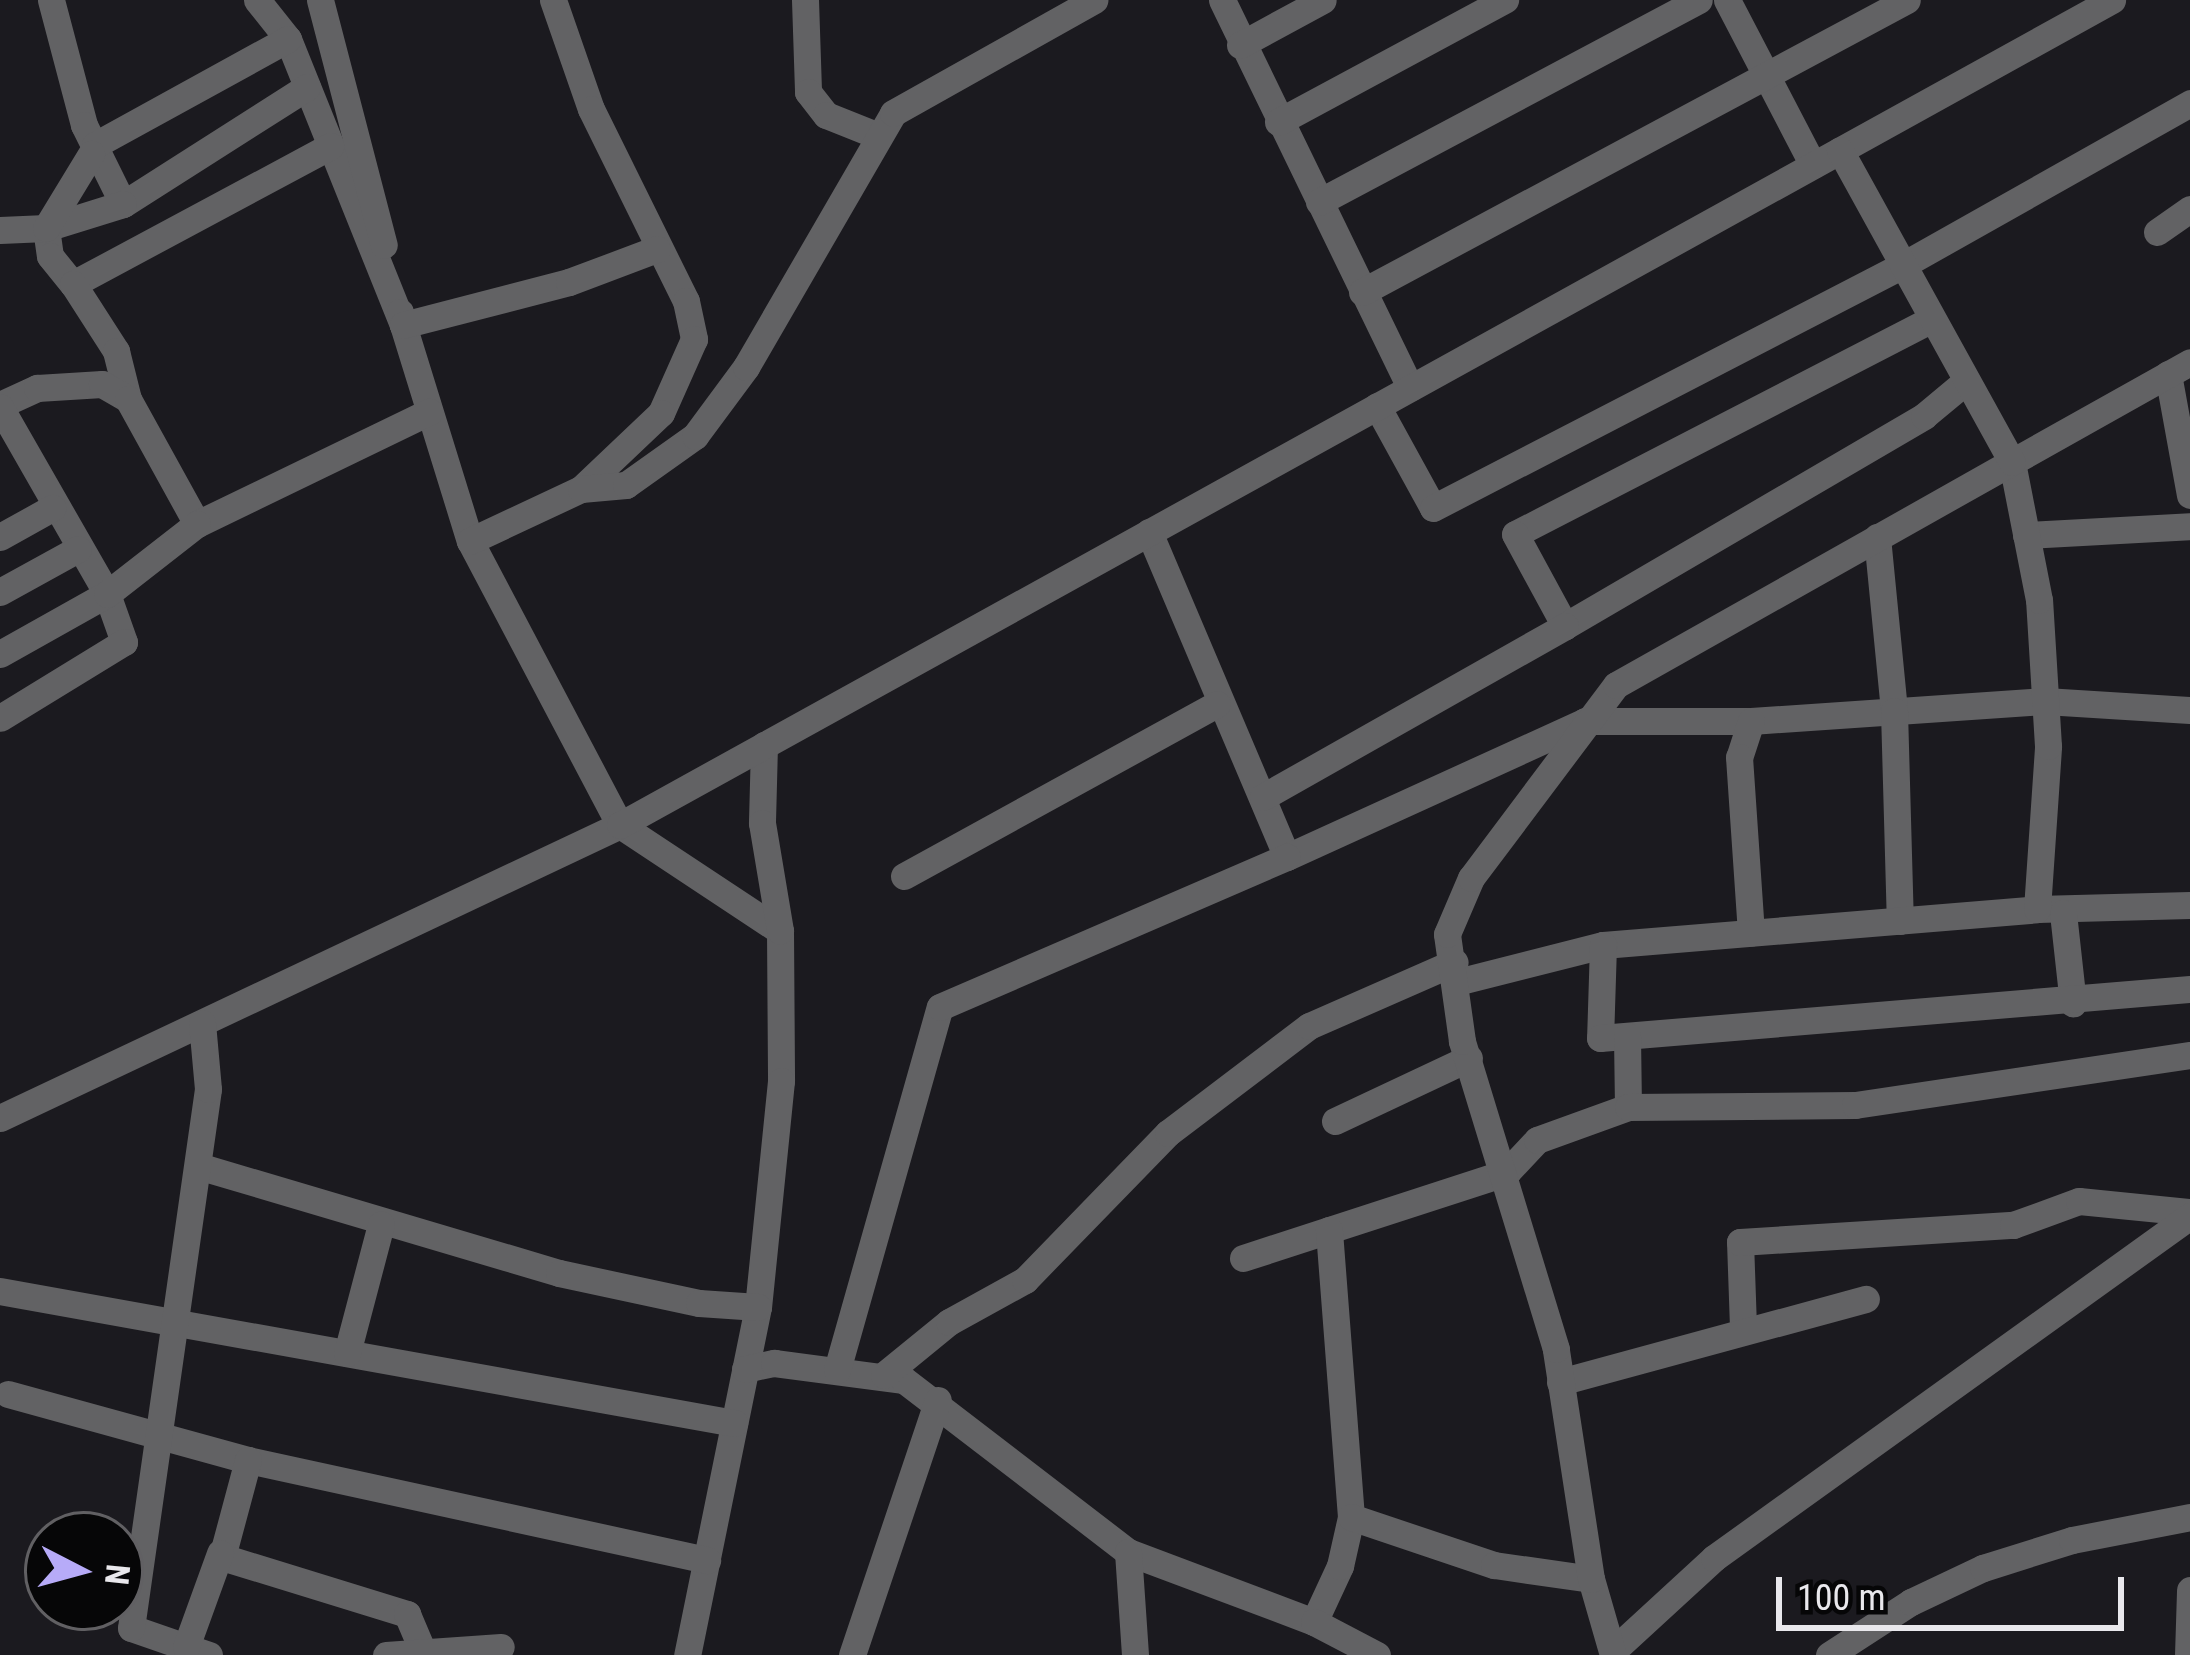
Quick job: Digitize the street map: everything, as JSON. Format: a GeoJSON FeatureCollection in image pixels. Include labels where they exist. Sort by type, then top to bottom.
{"type":"FeatureCollection","features":[{"type":"Feature","properties":{"kind":"street"},"geometry":{"type":"LineString","coordinates":[[51,0],[62,61],[93,150],[123,204]]}},
{"type":"Feature","properties":{"kind":"street"},"geometry":{"type":"LineString","coordinates":[[257,0],[288,39],[403,325]]}},
{"type":"Feature","properties":{"kind":"street"},"geometry":{"type":"LineString","coordinates":[[320,0],[338,44],[403,325],[470,541],[620,825],[780,931]]}},
{"type":"Feature","properties":{"kind":"street"},"geometry":{"type":"LineString","coordinates":[[470,541],[581,489],[661,413],[694,339],[686,301],[591,109],[553,0]]}},
{"type":"Feature","properties":{"kind":"street"},"geometry":{"type":"LineString","coordinates":[[805,0],[808,92],[826,115],[876,135]]}},
{"type":"Feature","properties":{"kind":"street"},"geometry":{"type":"LineString","coordinates":[[581,489],[626,484],[695,436],[832,226],[876,135],[940,81],[1094,0]]}},
{"type":"Feature","properties":{"kind":"street"},"geometry":{"type":"LineString","coordinates":[[1222,0],[1410,388]]}},
{"type":"Feature","properties":{"kind":"street"},"geometry":{"type":"LineString","coordinates":[[1240,45],[1323,0]]}},
{"type":"Feature","properties":{"kind":"street"},"geometry":{"type":"LineString","coordinates":[[1278,122],[1505,0]]}},
{"type":"Feature","properties":{"kind":"street"},"geometry":{"type":"LineString","coordinates":[[1318,202],[1699,0]]}},
{"type":"Feature","properties":{"kind":"street"},"geometry":{"type":"LineString","coordinates":[[1727,0],[1813,166]]}},
{"type":"Feature","properties":{"kind":"street"},"geometry":{"type":"LineString","coordinates":[[1362,292],[1907,0]]}},
{"type":"Feature","properties":{"kind":"street"},"geometry":{"type":"LineString","coordinates":[[0,1118],[620,825],[2112,0]]}},
{"type":"Feature","properties":{"kind":"street"},"geometry":{"type":"LineString","coordinates":[[197,524],[128,399],[116,351],[50,256],[46,228],[93,150],[288,39]]}},
{"type":"Feature","properties":{"kind":"street"},"geometry":{"type":"LineString","coordinates":[[0,230],[46,228],[123,204],[307,87]]}},
{"type":"Feature","properties":{"kind":"street"},"geometry":{"type":"LineString","coordinates":[[1377,406],[1433,508],[1903,265],[2190,104]]}},
{"type":"Feature","properties":{"kind":"street"},"geometry":{"type":"LineString","coordinates":[[73,284],[330,146]]}},
{"type":"Feature","properties":{"kind":"street"},"geometry":{"type":"LineString","coordinates":[[1840,150],[2012,462],[2026,535],[2045,701],[2050,911],[2073,1003]]}},
{"type":"Feature","properties":{"kind":"street"},"geometry":{"type":"LineString","coordinates":[[2157,232],[2190,209]]}},
{"type":"Feature","properties":{"kind":"street"},"geometry":{"type":"LineString","coordinates":[[403,325],[657,250]]}},
{"type":"Feature","properties":{"kind":"street"},"geometry":{"type":"LineString","coordinates":[[1564,626],[1515,534],[1932,320]]}},
{"type":"Feature","properties":{"kind":"street"},"geometry":{"type":"LineString","coordinates":[[2190,495],[2179,368],[1616,685],[1471,878],[1447,934],[1469,1058],[1507,1172],[1560,1382],[1591,1579],[1613,1653],[1714,1558],[2190,1214]]}},
{"type":"Feature","properties":{"kind":"street"},"geometry":{"type":"LineString","coordinates":[[1263,796],[1924,416],[1966,381]]}},
{"type":"Feature","properties":{"kind":"street"},"geometry":{"type":"LineString","coordinates":[[0,718],[124,642],[107,594],[78,549],[71,525],[52,508],[12,452],[0,406],[37,388],[102,384],[128,399]]}},
{"type":"Feature","properties":{"kind":"street"},"geometry":{"type":"LineString","coordinates":[[0,654],[107,594],[197,524],[429,412]]}},
{"type":"Feature","properties":{"kind":"street"},"geometry":{"type":"LineString","coordinates":[[0,537],[52,508]]}},
{"type":"Feature","properties":{"kind":"street"},"geometry":{"type":"LineString","coordinates":[[2026,535],[2190,526]]}},
{"type":"Feature","properties":{"kind":"street"},"geometry":{"type":"LineString","coordinates":[[1149,532],[1217,704],[1288,857]]}},
{"type":"Feature","properties":{"kind":"street"},"geometry":{"type":"LineString","coordinates":[[1877,537],[1894,711],[1900,920]]}},
{"type":"Feature","properties":{"kind":"street"},"geometry":{"type":"LineString","coordinates":[[0,592],[78,549]]}},
{"type":"Feature","properties":{"kind":"street"},"geometry":{"type":"LineString","coordinates":[[837,1370],[940,1007],[1585,722],[1751,721],[2045,701],[2190,710]]}},
{"type":"Feature","properties":{"kind":"street"},"geometry":{"type":"LineString","coordinates":[[904,876],[1217,704]]}},
{"type":"Feature","properties":{"kind":"street"},"geometry":{"type":"LineString","coordinates":[[1751,721],[1739,757],[1751,933]]}},
{"type":"Feature","properties":{"kind":"street"},"geometry":{"type":"LineString","coordinates":[[688,1655],[758,1307],[781,1081],[780,931],[762,823],[764,745]]}},
{"type":"Feature","properties":{"kind":"street"},"geometry":{"type":"LineString","coordinates":[[884,1375],[949,1322],[1025,1280],[1168,1133],[1309,1026],[1456,972],[1603,945],[1900,920],[2190,905]]}},
{"type":"Feature","properties":{"kind":"street"},"geometry":{"type":"LineString","coordinates":[[1603,945],[1600,1038],[2073,1003],[2190,989]]}},
{"type":"Feature","properties":{"kind":"street"},"geometry":{"type":"LineString","coordinates":[[202,1023],[208,1088],[198,1166],[189,1182],[131,1628],[198,1651],[220,1552],[248,1460]]}},
{"type":"Feature","properties":{"kind":"street"},"geometry":{"type":"LineString","coordinates":[[1627,1036],[1628,1107]]}},
{"type":"Feature","properties":{"kind":"street"},"geometry":{"type":"LineString","coordinates":[[1243,1258],[1507,1172],[1537,1140],[1628,1107],[1855,1105],[2190,1055]]}},
{"type":"Feature","properties":{"kind":"street"},"geometry":{"type":"LineString","coordinates":[[1335,1121],[1469,1058]]}},
{"type":"Feature","properties":{"kind":"street"},"geometry":{"type":"LineString","coordinates":[[198,1166],[376,1214],[381,1224],[346,1352]]}},
{"type":"Feature","properties":{"kind":"street"},"geometry":{"type":"LineString","coordinates":[[1743,1327],[1740,1242],[2013,1225],[2079,1201],[2190,1214]]}},
{"type":"Feature","properties":{"kind":"street"},"geometry":{"type":"LineString","coordinates":[[381,1224],[559,1273],[699,1303],[758,1307]]}},
{"type":"Feature","properties":{"kind":"street"},"geometry":{"type":"LineString","coordinates":[[1314,1622],[1340,1566],[1351,1517],[1329,1230]]}},
{"type":"Feature","properties":{"kind":"street"},"geometry":{"type":"LineString","coordinates":[[0,1291],[734,1423]]}},
{"type":"Feature","properties":{"kind":"street"},"geometry":{"type":"LineString","coordinates":[[1560,1382],[1743,1327],[1866,1299]]}},
{"type":"Feature","properties":{"kind":"street"},"geometry":{"type":"LineString","coordinates":[[745,1369],[884,1375],[938,1400],[1128,1552],[1314,1622],[1377,1655]]}},
{"type":"Feature","properties":{"kind":"street"},"geometry":{"type":"LineString","coordinates":[[8,1394],[248,1460],[707,1560]]}},
{"type":"Feature","properties":{"kind":"street"},"geometry":{"type":"LineString","coordinates":[[852,1655],[938,1400]]}},
{"type":"Feature","properties":{"kind":"street"},"geometry":{"type":"LineString","coordinates":[[1351,1517],[1495,1565],[1591,1579]]}},
{"type":"Feature","properties":{"kind":"street"},"geometry":{"type":"LineString","coordinates":[[1828,1655],[1911,1602],[1983,1568],[2072,1540],[2190,1517]]}},
{"type":"Feature","properties":{"kind":"street"},"geometry":{"type":"LineString","coordinates":[[220,1552],[407,1614],[422,1648]]}},
{"type":"Feature","properties":{"kind":"street"},"geometry":{"type":"LineString","coordinates":[[1128,1552],[1135,1655]]}},
{"type":"Feature","properties":{"kind":"street"},"geometry":{"type":"LineString","coordinates":[[2188,1655],[2190,1590]]}},
{"type":"Feature","properties":{"kind":"street"},"geometry":{"type":"LineString","coordinates":[[386,1655],[422,1648],[501,1647]]}}]}
